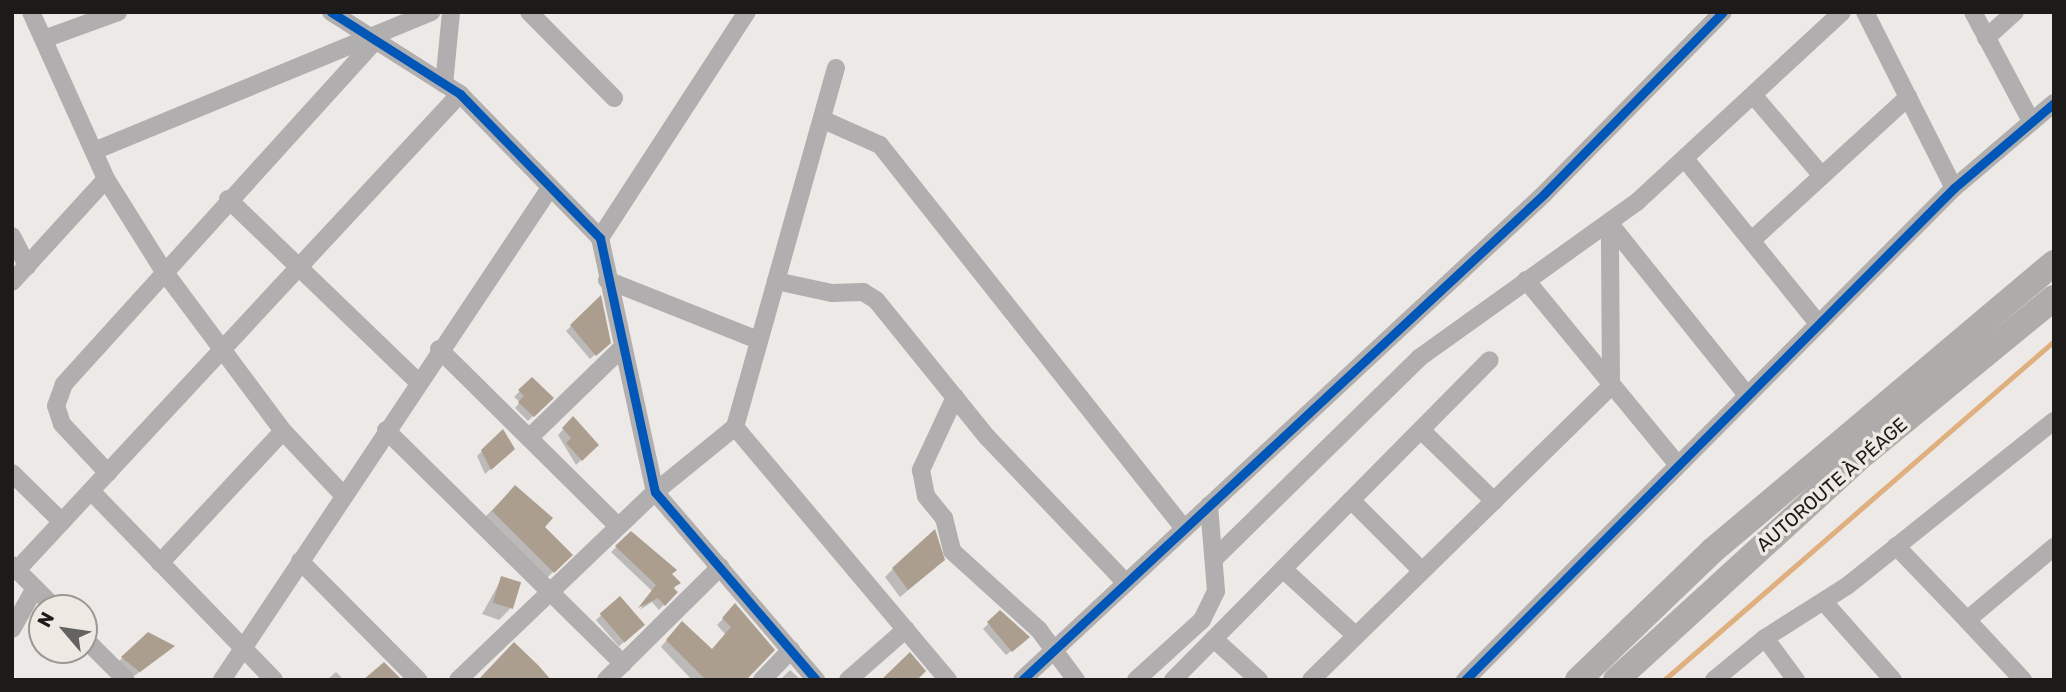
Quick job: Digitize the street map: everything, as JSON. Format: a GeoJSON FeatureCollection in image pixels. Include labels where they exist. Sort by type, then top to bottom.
{"type":"FeatureCollection","features":[{"type":"Feature","properties":{"kind":"highway"},"geometry":{"type":"LineString","coordinates":[[1578,680],[1712,551],[2054,263]]}},
{"type":"Feature","properties":{"kind":"highway","name":"AUTOROUTE À PÉAGE"},"geometry":{"type":"LineString","coordinates":[[1616,680],[1866,453],[2054,298]]}},
{"type":"Feature","properties":{"kind":"street"},"geometry":{"type":"LineString","coordinates":[[32,12],[106,179],[163,270],[225,347],[283,431],[343,495]]}},
{"type":"Feature","properties":{"kind":"street"},"geometry":{"type":"LineString","coordinates":[[44,39],[118,12]]}},
{"type":"Feature","properties":{"kind":"street"},"geometry":{"type":"LineString","coordinates":[[331,12],[460,94],[600,239],[655,492],[816,680]]}},
{"type":"Feature","properties":{"kind":"street"},"geometry":{"type":"LineString","coordinates":[[94,151],[376,40],[432,12]]}},
{"type":"Feature","properties":{"kind":"street"},"geometry":{"type":"LineString","coordinates":[[444,84],[451,12]]}},
{"type":"Feature","properties":{"kind":"street"},"geometry":{"type":"LineString","coordinates":[[530,12],[614,98]]}},
{"type":"Feature","properties":{"kind":"street"},"geometry":{"type":"LineString","coordinates":[[600,239],[747,12]]}},
{"type":"Feature","properties":{"kind":"street"},"geometry":{"type":"LineString","coordinates":[[1022,680],[1544,194],[1723,12]]}},
{"type":"Feature","properties":{"kind":"street"},"geometry":{"type":"LineString","coordinates":[[1214,559],[1419,358],[1526,279],[1610,224],[1754,96],[1842,12]]}},
{"type":"Feature","properties":{"kind":"street"},"geometry":{"type":"LineString","coordinates":[[1865,12],[1954,188]]}},
{"type":"Feature","properties":{"kind":"street"},"geometry":{"type":"LineString","coordinates":[[1973,12],[2030,119]]}},
{"type":"Feature","properties":{"kind":"street"},"geometry":{"type":"LineString","coordinates":[[1986,38],[2015,12]]}},
{"type":"Feature","properties":{"kind":"street"},"geometry":{"type":"LineString","coordinates":[[108,473],[62,424],[55,406],[64,384],[163,270],[376,40]]}},
{"type":"Feature","properties":{"kind":"street"},"geometry":{"type":"LineString","coordinates":[[457,680],[655,492],[736,427],[758,340],[825,121],[836,68]]}},
{"type":"Feature","properties":{"kind":"street"},"geometry":{"type":"LineString","coordinates":[[41,594],[15,568],[62,522],[460,94]]}},
{"type":"Feature","properties":{"kind":"street"},"geometry":{"type":"LineString","coordinates":[[1754,96],[1822,176]]}},
{"type":"Feature","properties":{"kind":"street"},"geometry":{"type":"LineString","coordinates":[[1752,240],[1908,97]]}},
{"type":"Feature","properties":{"kind":"street"},"geometry":{"type":"LineString","coordinates":[[1465,680],[1746,394],[1954,188],[2030,119],[2054,103]]}},
{"type":"Feature","properties":{"kind":"street"},"geometry":{"type":"LineString","coordinates":[[825,121],[880,145],[1184,529]]}},
{"type":"Feature","properties":{"kind":"street"},"geometry":{"type":"LineString","coordinates":[[1685,159],[1818,323]]}},
{"type":"Feature","properties":{"kind":"street"},"geometry":{"type":"LineString","coordinates":[[12,282],[106,179]]}},
{"type":"Feature","properties":{"kind":"street"},"geometry":{"type":"LineString","coordinates":[[222,680],[417,381],[551,188]]}},
{"type":"Feature","properties":{"kind":"street"},"geometry":{"type":"LineString","coordinates":[[228,199],[417,381]]}},
{"type":"Feature","properties":{"kind":"street"},"geometry":{"type":"LineString","coordinates":[[1311,680],[1611,386],[1610,224]]}},
{"type":"Feature","properties":{"kind":"street"},"geometry":{"type":"LineString","coordinates":[[1610,224],[1746,394]]}},
{"type":"Feature","properties":{"kind":"street"},"geometry":{"type":"LineString","coordinates":[[12,236],[27,266]]}},
{"type":"Feature","properties":{"kind":"street"},"geometry":{"type":"LineString","coordinates":[[607,279],[758,340]]}},
{"type":"Feature","properties":{"kind":"street"},"geometry":{"type":"LineString","coordinates":[[1526,279],[1677,464]]}},
{"type":"Feature","properties":{"kind":"street"},"geometry":{"type":"LineString","coordinates":[[776,281],[832,293],[863,292],[876,300],[955,397],[1126,583]]}},
{"type":"Feature","properties":{"kind":"street"},"geometry":{"type":"LineString","coordinates":[[529,438],[623,347]]}},
{"type":"Feature","properties":{"kind":"street"},"geometry":{"type":"LineString","coordinates":[[439,349],[618,526]]}},
{"type":"Feature","properties":{"kind":"street"},"geometry":{"type":"LineString","coordinates":[[1173,680],[1490,360]]}},
{"type":"Feature","properties":{"kind":"street"},"geometry":{"type":"LineString","coordinates":[[955,397],[921,470],[926,496],[944,518],[952,551],[1055,649],[1076,680]]}},
{"type":"Feature","properties":{"kind":"street"},"geometry":{"type":"LineString","coordinates":[[1714,680],[1765,638],[1824,602],[2054,421]]}},
{"type":"Feature","properties":{"kind":"street"},"geometry":{"type":"LineString","coordinates":[[736,427],[948,680]]}},
{"type":"Feature","properties":{"kind":"street"},"geometry":{"type":"LineString","coordinates":[[1421,429],[1494,501]]}},
{"type":"Feature","properties":{"kind":"street"},"geometry":{"type":"LineString","coordinates":[[386,430],[623,664]]}},
{"type":"Feature","properties":{"kind":"street"},"geometry":{"type":"LineString","coordinates":[[160,562],[283,431]]}},
{"type":"Feature","properties":{"kind":"street"},"geometry":{"type":"LineString","coordinates":[[12,473],[62,522]]}},
{"type":"Feature","properties":{"kind":"street"},"geometry":{"type":"LineString","coordinates":[[91,491],[274,680]]}},
{"type":"Feature","properties":{"kind":"street"},"geometry":{"type":"LineString","coordinates":[[1351,500],[1422,571]]}},
{"type":"Feature","properties":{"kind":"street"},"geometry":{"type":"LineString","coordinates":[[1136,680],[1202,620],[1216,590],[1209,505]]}},
{"type":"Feature","properties":{"kind":"street"},"geometry":{"type":"LineString","coordinates":[[1896,546],[2023,680]]}},
{"type":"Feature","properties":{"kind":"street"},"geometry":{"type":"LineString","coordinates":[[1967,620],[2050,558]]}},
{"type":"Feature","properties":{"kind":"street"},"geometry":{"type":"LineString","coordinates":[[300,561],[418,680]]}},
{"type":"Feature","properties":{"kind":"street"},"geometry":{"type":"LineString","coordinates":[[606,680],[720,567]]}},
{"type":"Feature","properties":{"kind":"street"},"geometry":{"type":"LineString","coordinates":[[1283,569],[1356,636]]}},
{"type":"Feature","properties":{"kind":"street"},"geometry":{"type":"LineString","coordinates":[[12,629],[35,588]]}},
{"type":"Feature","properties":{"kind":"street"},"geometry":{"type":"LineString","coordinates":[[1824,602],[1893,680]]}},
{"type":"Feature","properties":{"kind":"street"},"geometry":{"type":"LineString","coordinates":[[849,680],[906,629]]}},
{"type":"Feature","properties":{"kind":"street"},"geometry":{"type":"LineString","coordinates":[[1765,638],[1796,680]]}},
{"type":"Feature","properties":{"kind":"street"},"geometry":{"type":"LineString","coordinates":[[1214,639],[1259,680]]}},
{"type":"Feature","properties":{"kind":"street"},"geometry":{"type":"LineString","coordinates":[[762,680],[791,650]]}},
{"type":"Feature","properties":{"kind":"street"},"geometry":{"type":"LineString","coordinates":[[98,655],[115,676]]}},
{"type":"Feature","properties":{"kind":"building"},"geometry":{"type":"Polygon","coordinates":[[[601,295],[611,343],[596,356],[570,325],[601,295]]]}},
{"type":"Feature","properties":{"kind":"building"},"geometry":{"type":"Polygon","coordinates":[[[532,377],[554,398],[534,417],[518,402],[524,396],[518,390],[532,377]]]}},
{"type":"Feature","properties":{"kind":"building"},"geometry":{"type":"Polygon","coordinates":[[[573,416],[599,445],[582,461],[566,443],[571,438],[562,428],[573,416]]]}},
{"type":"Feature","properties":{"kind":"building"},"geometry":{"type":"Polygon","coordinates":[[[503,429],[515,449],[491,470],[481,450],[503,429]]]}},
{"type":"Feature","properties":{"kind":"building"},"geometry":{"type":"Polygon","coordinates":[[[515,485],[553,518],[545,527],[573,555],[554,573],[492,511],[515,485]]]}},
{"type":"Feature","properties":{"kind":"building"},"geometry":{"type":"Polygon","coordinates":[[[935,529],[945,560],[908,590],[892,568],[935,529]]]}},
{"type":"Feature","properties":{"kind":"building"},"geometry":{"type":"Polygon","coordinates":[[[631,531],[677,570],[672,574],[681,583],[673,588],[678,592],[665,606],[658,598],[638,608],[656,585],[615,546],[631,531]]]}},
{"type":"Feature","properties":{"kind":"building"},"geometry":{"type":"Polygon","coordinates":[[[501,576],[521,582],[513,609],[493,603],[501,576]]]}},
{"type":"Feature","properties":{"kind":"building"},"geometry":{"type":"Polygon","coordinates":[[[620,596],[645,625],[625,642],[600,614],[620,596]]]}},
{"type":"Feature","properties":{"kind":"building"},"geometry":{"type":"Polygon","coordinates":[[[735,603],[775,650],[746,680],[706,680],[666,640],[682,621],[712,649],[731,627],[722,618],[735,603]]]}},
{"type":"Feature","properties":{"kind":"building"},"geometry":{"type":"Polygon","coordinates":[[[1000,610],[1030,637],[1012,652],[987,622],[1000,610]]]}},
{"type":"Feature","properties":{"kind":"building"},"geometry":{"type":"Polygon","coordinates":[[[148,632],[175,646],[140,672],[121,657],[148,632]]]}},
{"type":"Feature","properties":{"kind":"building"},"geometry":{"type":"Polygon","coordinates":[[[514,642],[539,666],[551,680],[478,680],[514,642]]]}},
{"type":"Feature","properties":{"kind":"building"},"geometry":{"type":"Polygon","coordinates":[[[910,652],[926,671],[917,680],[881,680],[910,652]]]}},
{"type":"Feature","properties":{"kind":"building"},"geometry":{"type":"Polygon","coordinates":[[[384,662],[402,680],[363,680],[384,662]]]}},
{"type":"Feature","properties":{"kind":"waterway"},"geometry":{"type":"LineString","coordinates":[[1664,680],[2054,341]]}},
{"type":"Feature","properties":{"kind":"cycle path"},"geometry":{"type":"LineString","coordinates":[[331,12],[460,94],[600,238],[655,492],[816,680]]}},
{"type":"Feature","properties":{"kind":"cycle path"},"geometry":{"type":"LineString","coordinates":[[1022,680],[1544,194],[1723,12]]}},
{"type":"Feature","properties":{"kind":"cycle path"},"geometry":{"type":"LineString","coordinates":[[1465,680],[1954,188],[2054,103]]}}]}
